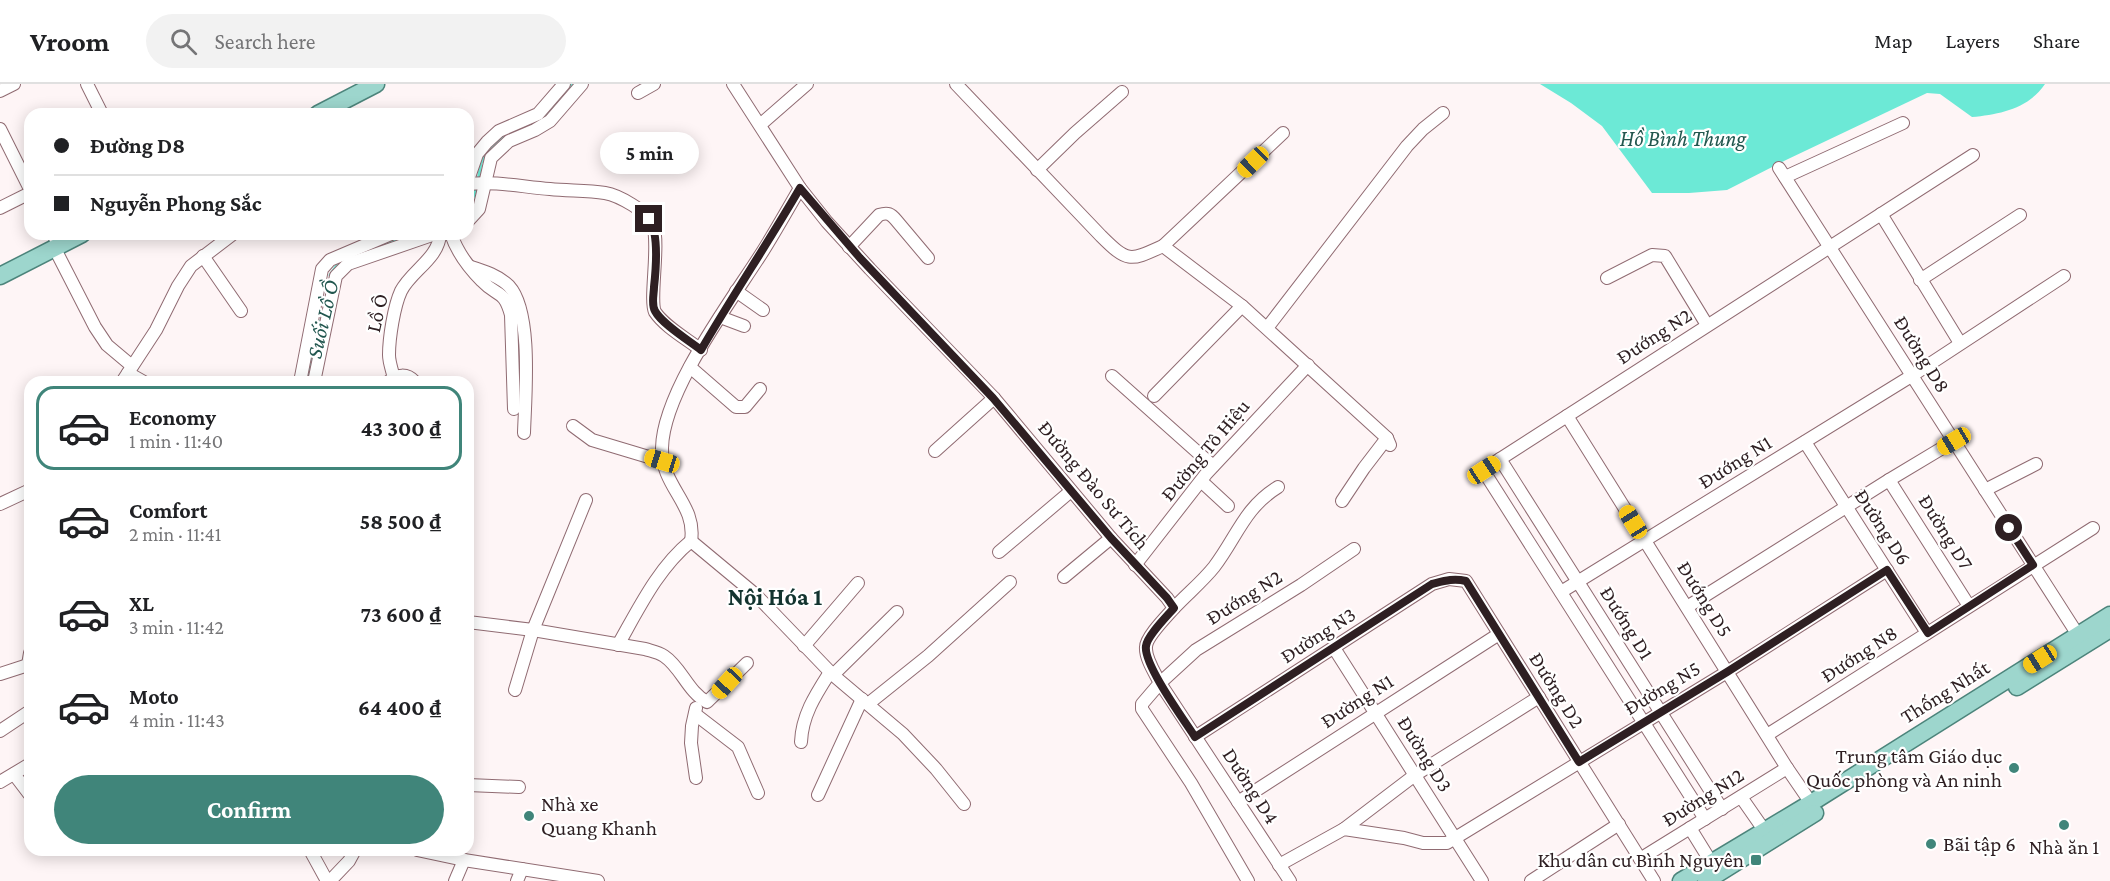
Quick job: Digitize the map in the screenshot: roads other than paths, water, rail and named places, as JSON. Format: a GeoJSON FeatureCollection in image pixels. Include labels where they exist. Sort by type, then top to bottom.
{"type":"FeatureCollection","features":[{"type":"Feature","properties":{"kind":"main road"},"geometry":{"type":"LineString","coordinates":[[330,108],[376,84]]}},
{"type":"Feature","properties":{"kind":"main road"},"geometry":{"type":"LineString","coordinates":[[0,276],[55,243]]}},
{"type":"Feature","properties":{"kind":"main road","name":"Thống Nhất"},"geometry":{"type":"LineString","coordinates":[[1706,881],[1813,807],[2110,615]]}},
{"type":"Feature","properties":{"kind":"main road","name":"Thống Nhất"},"geometry":{"type":"LineString","coordinates":[[1681,881],[1764,830],[1813,807],[2110,629]]}},
{"type":"Feature","properties":{"kind":"street"},"geometry":{"type":"LineString","coordinates":[[0,91],[14,84]]}},
{"type":"Feature","properties":{"kind":"street"},"geometry":{"type":"LineString","coordinates":[[87,84],[99,108]]}},
{"type":"Feature","properties":{"kind":"street"},"geometry":{"type":"LineString","coordinates":[[475,182],[490,158],[514,130],[538,114],[564,84]]}},
{"type":"Feature","properties":{"kind":"street"},"geometry":{"type":"LineString","coordinates":[[474,214],[479,209],[475,182],[477,154],[499,131],[535,130],[550,121],[582,84]]}},
{"type":"Feature","properties":{"kind":"street"},"geometry":{"type":"LineString","coordinates":[[638,93],[654,84]]}},
{"type":"Feature","properties":{"kind":"street","name":"Đường Đào Sư Tích"},"geometry":{"type":"LineString","coordinates":[[733,84],[800,188],[849,247],[993,398],[1111,538],[1174,608]]}},
{"type":"Feature","properties":{"kind":"street"},"geometry":{"type":"LineString","coordinates":[[760,124],[807,84]]}},
{"type":"Feature","properties":{"kind":"street"},"geometry":{"type":"LineString","coordinates":[[956,84],[1122,255],[1131,258],[1142,256],[1163,246],[1283,133]]}},
{"type":"Feature","properties":{"kind":"street"},"geometry":{"type":"LineString","coordinates":[[1037,170],[1075,132],[1122,92]]}},
{"type":"Feature","properties":{"kind":"street"},"geometry":{"type":"LineString","coordinates":[[1267,328],[1407,146],[1443,112]]}},
{"type":"Feature","properties":{"kind":"street","name":"Đường D8"},"geometry":{"type":"LineString","coordinates":[[1903,123],[1782,172],[2078,635]]}},
{"type":"Feature","properties":{"kind":"street"},"geometry":{"type":"LineString","coordinates":[[0,129],[4,149],[24,181]]}},
{"type":"Feature","properties":{"kind":"street","name":"Đướng N2"},"geometry":{"type":"LineString","coordinates":[[1484,470],[1973,155]]}},
{"type":"Feature","properties":{"kind":"street"},"geometry":{"type":"LineString","coordinates":[[475,182],[605,193],[614,195],[643,212],[653,225],[656,268],[653,304],[655,311],[701,350]]}},
{"type":"Feature","properties":{"kind":"street"},"geometry":{"type":"LineString","coordinates":[[618,645],[651,586],[679,551],[691,541],[692,519],[668,480],[662,461],[663,436],[670,412],[690,367],[800,188]]}},
{"type":"Feature","properties":{"kind":"street"},"geometry":{"type":"LineString","coordinates":[[0,208],[24,194]]}},
{"type":"Feature","properties":{"kind":"street"},"geometry":{"type":"LineString","coordinates":[[849,247],[872,221],[885,212],[891,214],[928,258]]}},
{"type":"Feature","properties":{"kind":"street"},"geometry":{"type":"LineString","coordinates":[[1881,214],[1960,343]]}},
{"type":"Feature","properties":{"kind":"street"},"geometry":{"type":"LineString","coordinates":[[1920,280],[2020,215]]}},
{"type":"Feature","properties":{"kind":"street"},"geometry":{"type":"LineString","coordinates":[[55,243],[86,312],[127,374],[156,330],[178,286],[191,266],[226,240]]}},
{"type":"Feature","properties":{"kind":"street"},"geometry":{"type":"LineString","coordinates":[[301,376],[324,264],[378,240]]}},
{"type":"Feature","properties":{"kind":"street"},"geometry":{"type":"LineString","coordinates":[[315,376],[336,276],[341,268],[418,240]]}},
{"type":"Feature","properties":{"kind":"street","name":"Lồ Ô"},"geometry":{"type":"LineString","coordinates":[[391,376],[389,356],[397,303],[402,290],[438,245],[439,240]]}},
{"type":"Feature","properties":{"kind":"street"},"geometry":{"type":"LineString","coordinates":[[454,240],[462,258],[483,282],[501,294],[507,302],[510,315],[513,409]]}},
{"type":"Feature","properties":{"kind":"street"},"geometry":{"type":"LineString","coordinates":[[1163,246],[1242,306],[1308,364],[1389,441],[1364,468],[1342,501]]}},
{"type":"Feature","properties":{"kind":"street"},"geometry":{"type":"LineString","coordinates":[[1607,278],[1652,255],[1665,256],[1707,325]]}},
{"type":"Feature","properties":{"kind":"street"},"geometry":{"type":"LineString","coordinates":[[203,256],[241,311]]}},
{"type":"Feature","properties":{"kind":"street"},"geometry":{"type":"LineString","coordinates":[[471,267],[490,273],[509,285],[517,298],[524,318],[524,433]]}},
{"type":"Feature","properties":{"kind":"street","name":"Đướng N1"},"geometry":{"type":"LineString","coordinates":[[1578,582],[1912,375],[2064,276]]}},
{"type":"Feature","properties":{"kind":"street"},"geometry":{"type":"LineString","coordinates":[[736,291],[762,310]]}},
{"type":"Feature","properties":{"kind":"street"},"geometry":{"type":"LineString","coordinates":[[1154,396],[1242,306]]}},
{"type":"Feature","properties":{"kind":"street"},"geometry":{"type":"LineString","coordinates":[[720,317],[744,326]]}},
{"type":"Feature","properties":{"kind":"street","name":"Đường Tô Hiệu"},"geometry":{"type":"LineString","coordinates":[[1135,565],[1213,466],[1308,364]]}},
{"type":"Feature","properties":{"kind":"street"},"geometry":{"type":"LineString","coordinates":[[690,367],[736,407],[744,406],[760,389]]}},
{"type":"Feature","properties":{"kind":"street"},"geometry":{"type":"LineString","coordinates":[[1112,376],[1213,466]]}},
{"type":"Feature","properties":{"kind":"street"},"geometry":{"type":"LineString","coordinates":[[935,451],[993,398]]}},
{"type":"Feature","properties":{"kind":"street","name":"Đướng D5"},"geometry":{"type":"LineString","coordinates":[[1566,416],[1813,807]]}},
{"type":"Feature","properties":{"kind":"street"},"geometry":{"type":"LineString","coordinates":[[573,426],[592,440],[662,461]]}},
{"type":"Feature","properties":{"kind":"street"},"geometry":{"type":"LineString","coordinates":[[1687,607],[1846,506],[1954,441]]}},
{"type":"Feature","properties":{"kind":"street","name":"Đường D6"},"geometry":{"type":"LineString","coordinates":[[1805,442],[1928,633]]}},
{"type":"Feature","properties":{"kind":"street","name":"Đướng D1"},"geometry":{"type":"LineString","coordinates":[[1500,459],[1722,809]]}},
{"type":"Feature","properties":{"kind":"street"},"geometry":{"type":"LineString","coordinates":[[1985,490],[2036,464]]}},
{"type":"Feature","properties":{"kind":"street","name":"Đướng D1"},"geometry":{"type":"LineString","coordinates":[[1484,470],[1705,819]]}},
{"type":"Feature","properties":{"kind":"street","name":"Đường D7"},"geometry":{"type":"LineString","coordinates":[[1889,480],[1969,606]]}},
{"type":"Feature","properties":{"kind":"street"},"geometry":{"type":"LineString","coordinates":[[1201,481],[1228,506]]}},
{"type":"Feature","properties":{"kind":"street"},"geometry":{"type":"LineString","coordinates":[[1248,881],[1191,783],[1142,709],[1142,704],[1160,683],[1145,647],[1148,639],[1174,608],[1213,567],[1249,511],[1266,494],[1278,487]]}},
{"type":"Feature","properties":{"kind":"street"},"geometry":{"type":"LineString","coordinates":[[999,552],[1071,491]]}},
{"type":"Feature","properties":{"kind":"street"},"geometry":{"type":"LineString","coordinates":[[0,504],[24,493]]}},
{"type":"Feature","properties":{"kind":"street"},"geometry":{"type":"LineString","coordinates":[[515,690],[533,630],[586,500]]}},
{"type":"Feature","properties":{"kind":"street"},"geometry":{"type":"LineString","coordinates":[[1511,513],[1527,501]]}},
{"type":"Feature","properties":{"kind":"street","name":"Đướng N8"},"geometry":{"type":"LineString","coordinates":[[1767,735],[2092,528]]}},
{"type":"Feature","properties":{"kind":"street"},"geometry":{"type":"LineString","coordinates":[[1064,577],[1111,538]]}},
{"type":"Feature","properties":{"kind":"street"},"geometry":{"type":"LineString","coordinates":[[691,541],[756,596],[831,673],[903,734],[936,769],[964,804]]}},
{"type":"Feature","properties":{"kind":"street","name":"Đướng N2"},"geometry":{"type":"LineString","coordinates":[[1160,683],[1196,650],[1354,549]]}},
{"type":"Feature","properties":{"kind":"street","name":"Đường N5"},"geometry":{"type":"LineString","coordinates":[[1455,838],[1727,672],[1887,570]]}},
{"type":"Feature","properties":{"kind":"street","name":"Đường N3"},"geometry":{"type":"LineString","coordinates":[[1195,737],[1432,584],[1449,579],[1466,581]]}},
{"type":"Feature","properties":{"kind":"street","name":"Đường D2"},"geometry":{"type":"LineString","coordinates":[[1466,581],[1654,881]]}},
{"type":"Feature","properties":{"kind":"street"},"geometry":{"type":"LineString","coordinates":[[818,795],[865,702],[928,656],[1010,582]]}},
{"type":"Feature","properties":{"kind":"street"},"geometry":{"type":"LineString","coordinates":[[1561,592],[1578,582]]}},
{"type":"Feature","properties":{"kind":"street"},"geometry":{"type":"LineString","coordinates":[[804,646],[858,583]]}},
{"type":"Feature","properties":{"kind":"street"},"geometry":{"type":"LineString","coordinates":[[801,742],[801,731],[811,702],[831,673],[897,612]]}},
{"type":"Feature","properties":{"kind":"street"},"geometry":{"type":"LineString","coordinates":[[474,623],[645,649],[662,655],[672,663],[705,701],[709,701],[747,663]]}},
{"type":"Feature","properties":{"kind":"street"},"geometry":{"type":"LineString","coordinates":[[1594,644],[1610,633]]}},
{"type":"Feature","properties":{"kind":"street","name":"Đường N1"},"geometry":{"type":"LineString","coordinates":[[1238,802],[1499,634]]}},
{"type":"Feature","properties":{"kind":"street","name":"Đường D3"},"geometry":{"type":"LineString","coordinates":[[1334,648],[1482,881]]}},
{"type":"Feature","properties":{"kind":"street"},"geometry":{"type":"LineString","coordinates":[[0,674],[24,665]]}},
{"type":"Feature","properties":{"kind":"street"},"geometry":{"type":"LineString","coordinates":[[1616,678],[1632,668]]}},
{"type":"Feature","properties":{"kind":"street","name":"Dường D4"},"geometry":{"type":"LineString","coordinates":[[1160,683],[1290,881]]}},
{"type":"Feature","properties":{"kind":"street"},"geometry":{"type":"LineString","coordinates":[[696,778],[691,743],[698,695]]}},
{"type":"Feature","properties":{"kind":"street"},"geometry":{"type":"LineString","coordinates":[[1279,865],[1344,829],[1415,775],[1539,697]]}},
{"type":"Feature","properties":{"kind":"street"},"geometry":{"type":"LineString","coordinates":[[695,714],[738,747],[758,793]]}},
{"type":"Feature","properties":{"kind":"street"},"geometry":{"type":"LineString","coordinates":[[0,731],[24,715]]}},
{"type":"Feature","properties":{"kind":"street"},"geometry":{"type":"LineString","coordinates":[[1673,769],[1689,758]]}},
{"type":"Feature","properties":{"kind":"street"},"geometry":{"type":"LineString","coordinates":[[0,782],[24,768]]}},
{"type":"Feature","properties":{"kind":"street","name":"Đường N12"},"geometry":{"type":"LineString","coordinates":[[1640,859],[1787,768]]}},
{"type":"Feature","properties":{"kind":"street"},"geometry":{"type":"LineString","coordinates":[[14,774],[24,787]]}},
{"type":"Feature","properties":{"kind":"street"},"geometry":{"type":"LineString","coordinates":[[474,784],[519,787]]}},
{"type":"Feature","properties":{"kind":"street"},"geometry":{"type":"LineString","coordinates":[[1741,797],[1764,830]]}},
{"type":"Feature","properties":{"kind":"street"},"geometry":{"type":"LineString","coordinates":[[1531,881],[1619,824]]}},
{"type":"Feature","properties":{"kind":"street"},"geometry":{"type":"LineString","coordinates":[[1690,828],[1711,862]]}},
{"type":"Feature","properties":{"kind":"street"},"geometry":{"type":"LineString","coordinates":[[1344,829],[1438,844],[1447,843],[1455,838]]}},
{"type":"Feature","properties":{"kind":"street"},"geometry":{"type":"LineString","coordinates":[[313,856],[328,881],[352,856]]}},
{"type":"Feature","properties":{"kind":"street"},"geometry":{"type":"LineString","coordinates":[[445,856],[598,881]]}},
{"type":"Feature","properties":{"kind":"street"},"geometry":{"type":"LineString","coordinates":[[454,881],[464,860]]}},
{"type":"Feature","properties":{"kind":"street"},"geometry":{"type":"LineString","coordinates":[[517,881],[522,868]]}},
{"type":"Feature","properties":{"kind":"water","name":"Hồ Bình Thung"},"geometry":{"type":"Polygon","coordinates":[[[1540,84],[2045,84],[2022,105],[2003,112],[1972,117],[1940,94],[1927,93],[1727,190],[1652,193],[1602,126],[1540,84]]]}},
{"type":"Feature","properties":{"kind":"waterway","name":"Suối Lồ Ồ"},"geometry":{"type":"LineString","coordinates":[[478,181],[481,163],[490,148],[503,136],[542,119],[572,84]]}},
{"type":"Feature","properties":{"kind":"waterway","name":"Suối Lồ Ồ"},"geometry":{"type":"LineString","coordinates":[[474,195],[477,187]]}},
{"type":"Feature","properties":{"kind":"waterway","name":"Suối Lồ Ồ"},"geometry":{"type":"LineString","coordinates":[[361,254],[397,240]]}},
{"type":"Feature","properties":{"kind":"waterway","name":"Suối Lồ Ồ"},"geometry":{"type":"LineString","coordinates":[[330,275],[337,265],[344,261]]}},
{"type":"Feature","properties":{"kind":"waterway","name":"Suối Lồ Ồ"},"geometry":{"type":"LineString","coordinates":[[308,376],[321,320]]}},
{"type":"Feature","properties":{"kind":"place","name":"Trung tâm Giáo dục Quốc phòng và An ninh"},"geometry":{"type":"Point","coordinates":[2014,768]}},
{"type":"Feature","properties":{"kind":"place","name":"Nhà xe Quang Khanh"},"geometry":{"type":"Point","coordinates":[529,816]}},
{"type":"Feature","properties":{"kind":"place","name":"Nhà ăn 1"},"geometry":{"type":"Point","coordinates":[2064,825]}},
{"type":"Feature","properties":{"kind":"place","name":"Bãi tập 6"},"geometry":{"type":"Point","coordinates":[1931,844]}},
{"type":"Feature","properties":{"kind":"place","name":"Khu dân cư Bình Nguyên"},"geometry":{"type":"Point","coordinates":[1756,860]}},
{"type":"Feature","properties":{"kind":"district","name":"Nội Hóa 1"},"geometry":{"type":"Point","coordinates":[775,597]}}]}
